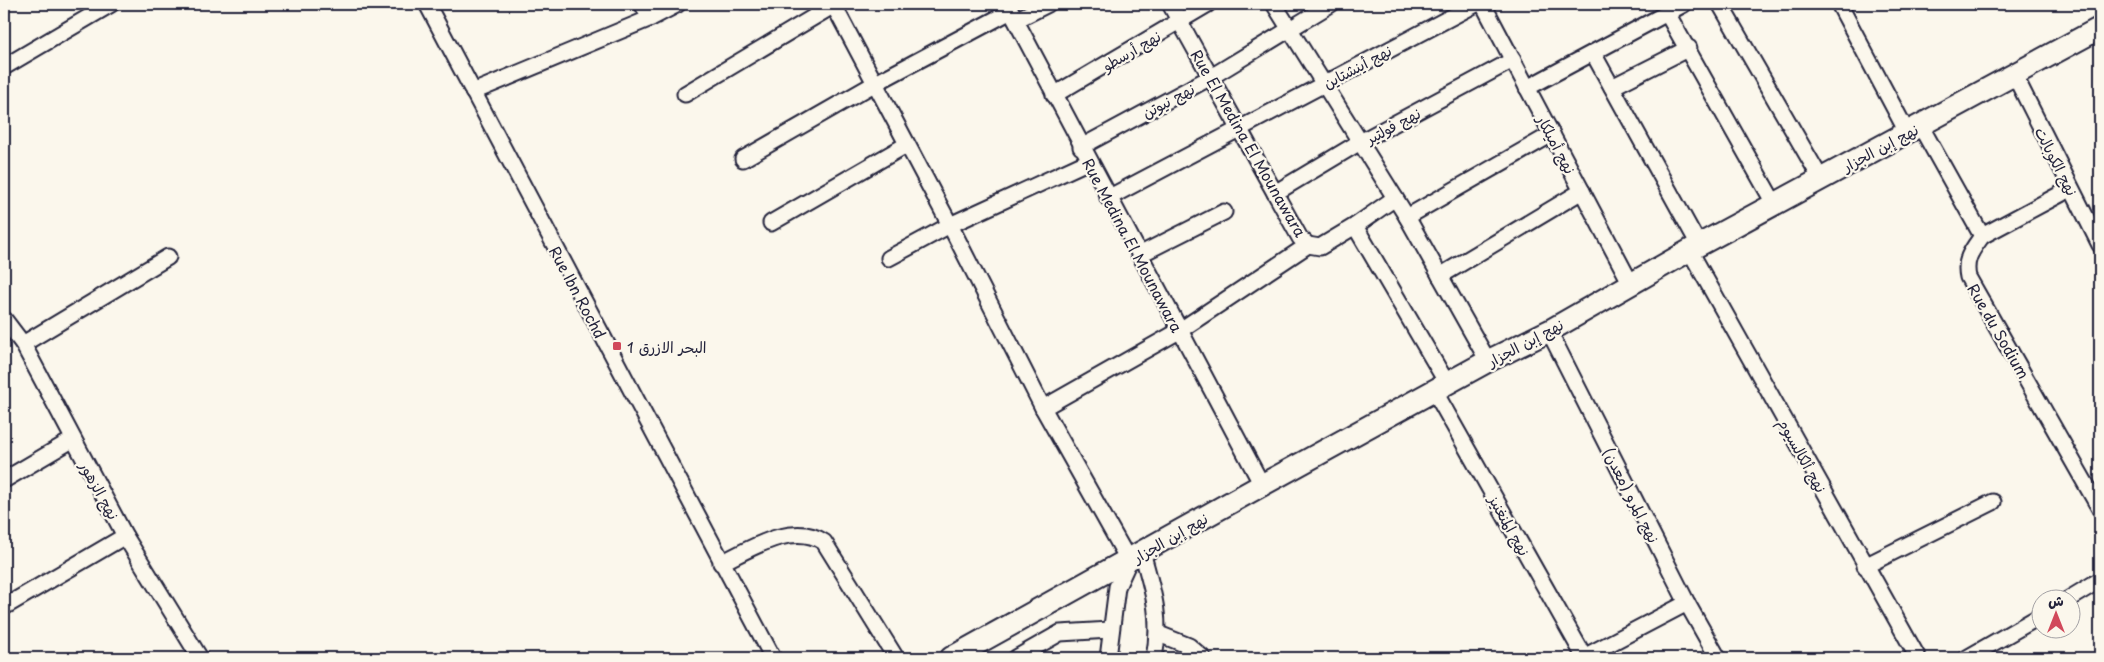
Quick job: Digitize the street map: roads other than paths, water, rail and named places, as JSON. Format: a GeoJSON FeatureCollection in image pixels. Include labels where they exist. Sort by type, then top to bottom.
{"type":"FeatureCollection","features":[{"type":"Feature","properties":{"kind":"street"},"geometry":{"type":"LineString","coordinates":[[5,62],[111,4]]}},
{"type":"Feature","properties":{"kind":"street","name":"Rue Ibn Rochd"},"geometry":{"type":"LineString","coordinates":[[427,4],[721,563],[773,658]]}},
{"type":"Feature","properties":{"kind":"street"},"geometry":{"type":"LineString","coordinates":[[642,4],[651,18]]}},
{"type":"Feature","properties":{"kind":"street"},"geometry":{"type":"LineString","coordinates":[[473,92],[651,18],[678,4]]}},
{"type":"Feature","properties":{"kind":"street"},"geometry":{"type":"LineString","coordinates":[[685,94],[834,4],[1043,408],[1136,556],[1157,613],[1159,634],[1154,658]]}},
{"type":"Feature","properties":{"kind":"street"},"geometry":{"type":"LineString","coordinates":[[743,159],[874,84],[1011,12],[1048,4]]}},
{"type":"Feature","properties":{"kind":"street","name":"Rue El Medina El Mounawara"},"geometry":{"type":"LineString","coordinates":[[1170,4],[1300,238],[1308,245],[1320,247],[1355,226],[1395,198]]}},
{"type":"Feature","properties":{"kind":"street","name":"نهج أرسطو"},"geometry":{"type":"LineString","coordinates":[[1054,95],[1208,4]]}},
{"type":"Feature","properties":{"kind":"street"},"geometry":{"type":"LineString","coordinates":[[1274,4],[1407,217],[1488,362]]}},
{"type":"Feature","properties":{"kind":"street","name":"نهج نيوتن"},"geometry":{"type":"LineString","coordinates":[[1081,147],[1211,77],[1331,4]]}},
{"type":"Feature","properties":{"kind":"street","name":"نهج أينشتاين"},"geometry":{"type":"LineString","coordinates":[[1108,198],[1476,4]]}},
{"type":"Feature","properties":{"kind":"street","name":"نهج أميلكار"},"geometry":{"type":"LineString","coordinates":[[1483,4],[1631,284]]}},
{"type":"Feature","properties":{"kind":"street"},"geometry":{"type":"LineString","coordinates":[[1527,88],[1684,4]]}},
{"type":"Feature","properties":{"kind":"street"},"geometry":{"type":"LineString","coordinates":[[1720,4],[1821,178]]}},
{"type":"Feature","properties":{"kind":"street"},"geometry":{"type":"LineString","coordinates":[[1841,4],[1913,128],[1982,236],[2070,189]]}},
{"type":"Feature","properties":{"kind":"street","name":"Rue Medina El Mounawara"},"geometry":{"type":"LineString","coordinates":[[1011,12],[1138,255],[1262,485]]}},
{"type":"Feature","properties":{"kind":"street"},"geometry":{"type":"LineString","coordinates":[[1667,12],[1689,48],[1775,205]]}},
{"type":"Feature","properties":{"kind":"street","name":"نهج إبن الجزار"},"geometry":{"type":"LineString","coordinates":[[951,658],[1262,485],[1488,362],[1549,331],[1821,178],[2015,76],[2100,28]]}},
{"type":"Feature","properties":{"kind":"street"},"geometry":{"type":"LineString","coordinates":[[1612,86],[1689,48]]}},
{"type":"Feature","properties":{"kind":"street","name":"نهج ألكالسيوم"},"geometry":{"type":"LineString","coordinates":[[1593,53],[1865,566],[1918,658]]}},
{"type":"Feature","properties":{"kind":"street","name":"نهج فولتير"},"geometry":{"type":"LineString","coordinates":[[1275,193],[1360,142],[1512,60]]}},
{"type":"Feature","properties":{"kind":"street","name":"نهج الكوبالت"},"geometry":{"type":"LineString","coordinates":[[2015,76],[2070,189],[2100,245]]}},
{"type":"Feature","properties":{"kind":"street"},"geometry":{"type":"LineString","coordinates":[[1407,217],[1552,134]]}},
{"type":"Feature","properties":{"kind":"street"},"geometry":{"type":"LineString","coordinates":[[772,223],[906,145]]}},
{"type":"Feature","properties":{"kind":"street"},"geometry":{"type":"LineString","coordinates":[[889,258],[950,225],[1089,161]]}},
{"type":"Feature","properties":{"kind":"street"},"geometry":{"type":"LineString","coordinates":[[1440,276],[1582,191]]}},
{"type":"Feature","properties":{"kind":"street"},"geometry":{"type":"LineString","coordinates":[[1138,255],[1224,212]]}},
{"type":"Feature","properties":{"kind":"street","name":"نهج المنغنيز"},"geometry":{"type":"LineString","coordinates":[[1355,226],[1584,658]]}},
{"type":"Feature","properties":{"kind":"street","name":"Rue du Sodium"},"geometry":{"type":"LineString","coordinates":[[1982,236],[1968,256],[1966,265],[1968,277],[2100,509]]}},
{"type":"Feature","properties":{"kind":"street"},"geometry":{"type":"LineString","coordinates":[[1043,408],[1179,331],[1308,245]]}},
{"type":"Feature","properties":{"kind":"street"},"geometry":{"type":"LineString","coordinates":[[23,344],[168,257]]}},
{"type":"Feature","properties":{"kind":"street","name":"نهج الزهور"},"geometry":{"type":"LineString","coordinates":[[4,319],[23,344],[72,440],[125,536],[200,658]]}},
{"type":"Feature","properties":{"kind":"street","name":"نهج المرو (معدن)"},"geometry":{"type":"LineString","coordinates":[[1549,331],[1687,603],[1718,658]]}},
{"type":"Feature","properties":{"kind":"street"},"geometry":{"type":"LineString","coordinates":[[4,480],[72,440]]}},
{"type":"Feature","properties":{"kind":"street"},"geometry":{"type":"LineString","coordinates":[[1865,566],[1993,502]]}},
{"type":"Feature","properties":{"kind":"street"},"geometry":{"type":"LineString","coordinates":[[721,563],[777,538],[799,534],[816,537],[824,542],[896,658]]}},
{"type":"Feature","properties":{"kind":"street"},"geometry":{"type":"LineString","coordinates":[[4,607],[125,536]]}},
{"type":"Feature","properties":{"kind":"street"},"geometry":{"type":"LineString","coordinates":[[1108,658],[1110,630],[1117,588],[1136,556]]}},
{"type":"Feature","properties":{"kind":"street"},"geometry":{"type":"LineString","coordinates":[[2082,591],[2100,580]]}},
{"type":"Feature","properties":{"kind":"street"},"geometry":{"type":"LineString","coordinates":[[1584,658],[1687,603]]}},
{"type":"Feature","properties":{"kind":"street"},"geometry":{"type":"LineString","coordinates":[[1967,658],[2032,620]]}},
{"type":"Feature","properties":{"kind":"street"},"geometry":{"type":"LineString","coordinates":[[1016,658],[1060,634],[1110,630]]}},
{"type":"Feature","properties":{"kind":"street"},"geometry":{"type":"LineString","coordinates":[[1159,634],[1189,646],[1203,658]]}},
{"type":"Feature","properties":{"kind":"place","name":"1 البحر الازرق"},"geometry":{"type":"Point","coordinates":[617,346]}}]}
